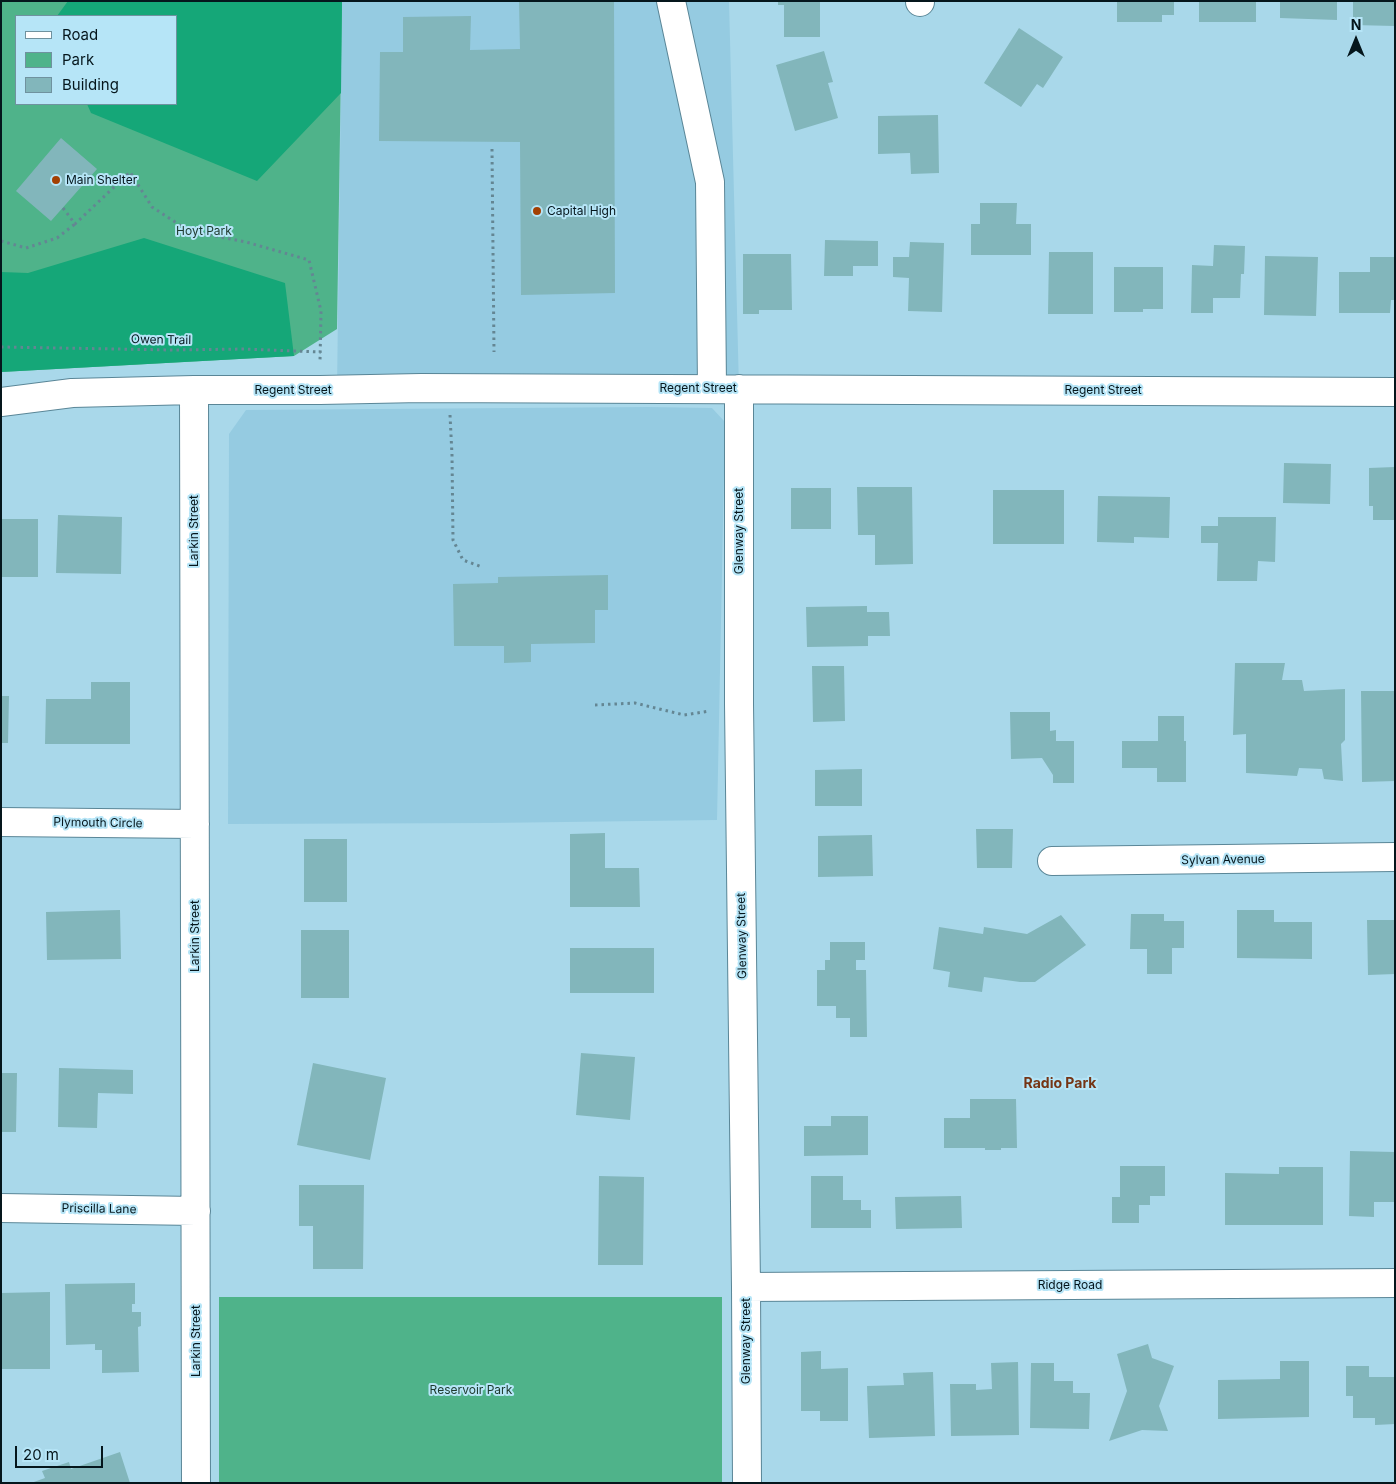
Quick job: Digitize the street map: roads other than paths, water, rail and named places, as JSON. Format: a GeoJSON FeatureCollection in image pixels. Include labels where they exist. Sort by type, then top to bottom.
{"type":"FeatureCollection","features":[{"type":"Feature","properties":{"kind":"street"},"geometry":{"type":"LineString","coordinates":[[671,1],[710,182],[712,388]]}},
{"type":"Feature","properties":{"kind":"street","name":"Regent Street"},"geometry":{"type":"LineString","coordinates":[[1,402],[72,394],[194,390],[449,388],[1395,392]]}},
{"type":"Feature","properties":{"kind":"street","name":"Glenway Street"},"geometry":{"type":"LineString","coordinates":[[739,389],[747,1483]]}},
{"type":"Feature","properties":{"kind":"street","name":"Larkin Street"},"geometry":{"type":"LineString","coordinates":[[194,390],[196,1483]]}},
{"type":"Feature","properties":{"kind":"street","name":"Plymouth Circle"},"geometry":{"type":"LineString","coordinates":[[1,822],[195,824]]}},
{"type":"Feature","properties":{"kind":"street","name":"Sylvan Avenue"},"geometry":{"type":"LineString","coordinates":[[1052,862],[1395,858]]}},
{"type":"Feature","properties":{"kind":"street","name":"Priscilla Lane"},"geometry":{"type":"LineString","coordinates":[[1,1208],[196,1211]]}},
{"type":"Feature","properties":{"kind":"street","name":"Ridge Road"},"geometry":{"type":"LineString","coordinates":[[746,1287],[1395,1283]]}},
{"type":"Feature","properties":{"kind":"place","name":"Main Shelter"},"geometry":{"type":"Point","coordinates":[56,180]}},
{"type":"Feature","properties":{"kind":"place","name":"Capital High"},"geometry":{"type":"Point","coordinates":[537,211]}},
{"type":"Feature","properties":{"kind":"district","name":"Radio Park"},"geometry":{"type":"Point","coordinates":[1060,1084]}},
{"type":"Feature","properties":{"kind":"park label","name":"Hoyt Park"},"geometry":{"type":"Point","coordinates":[204,231]}},
{"type":"Feature","properties":{"kind":"park label","name":"Reservoir Park"},"geometry":{"type":"Point","coordinates":[471,1390]}}]}
